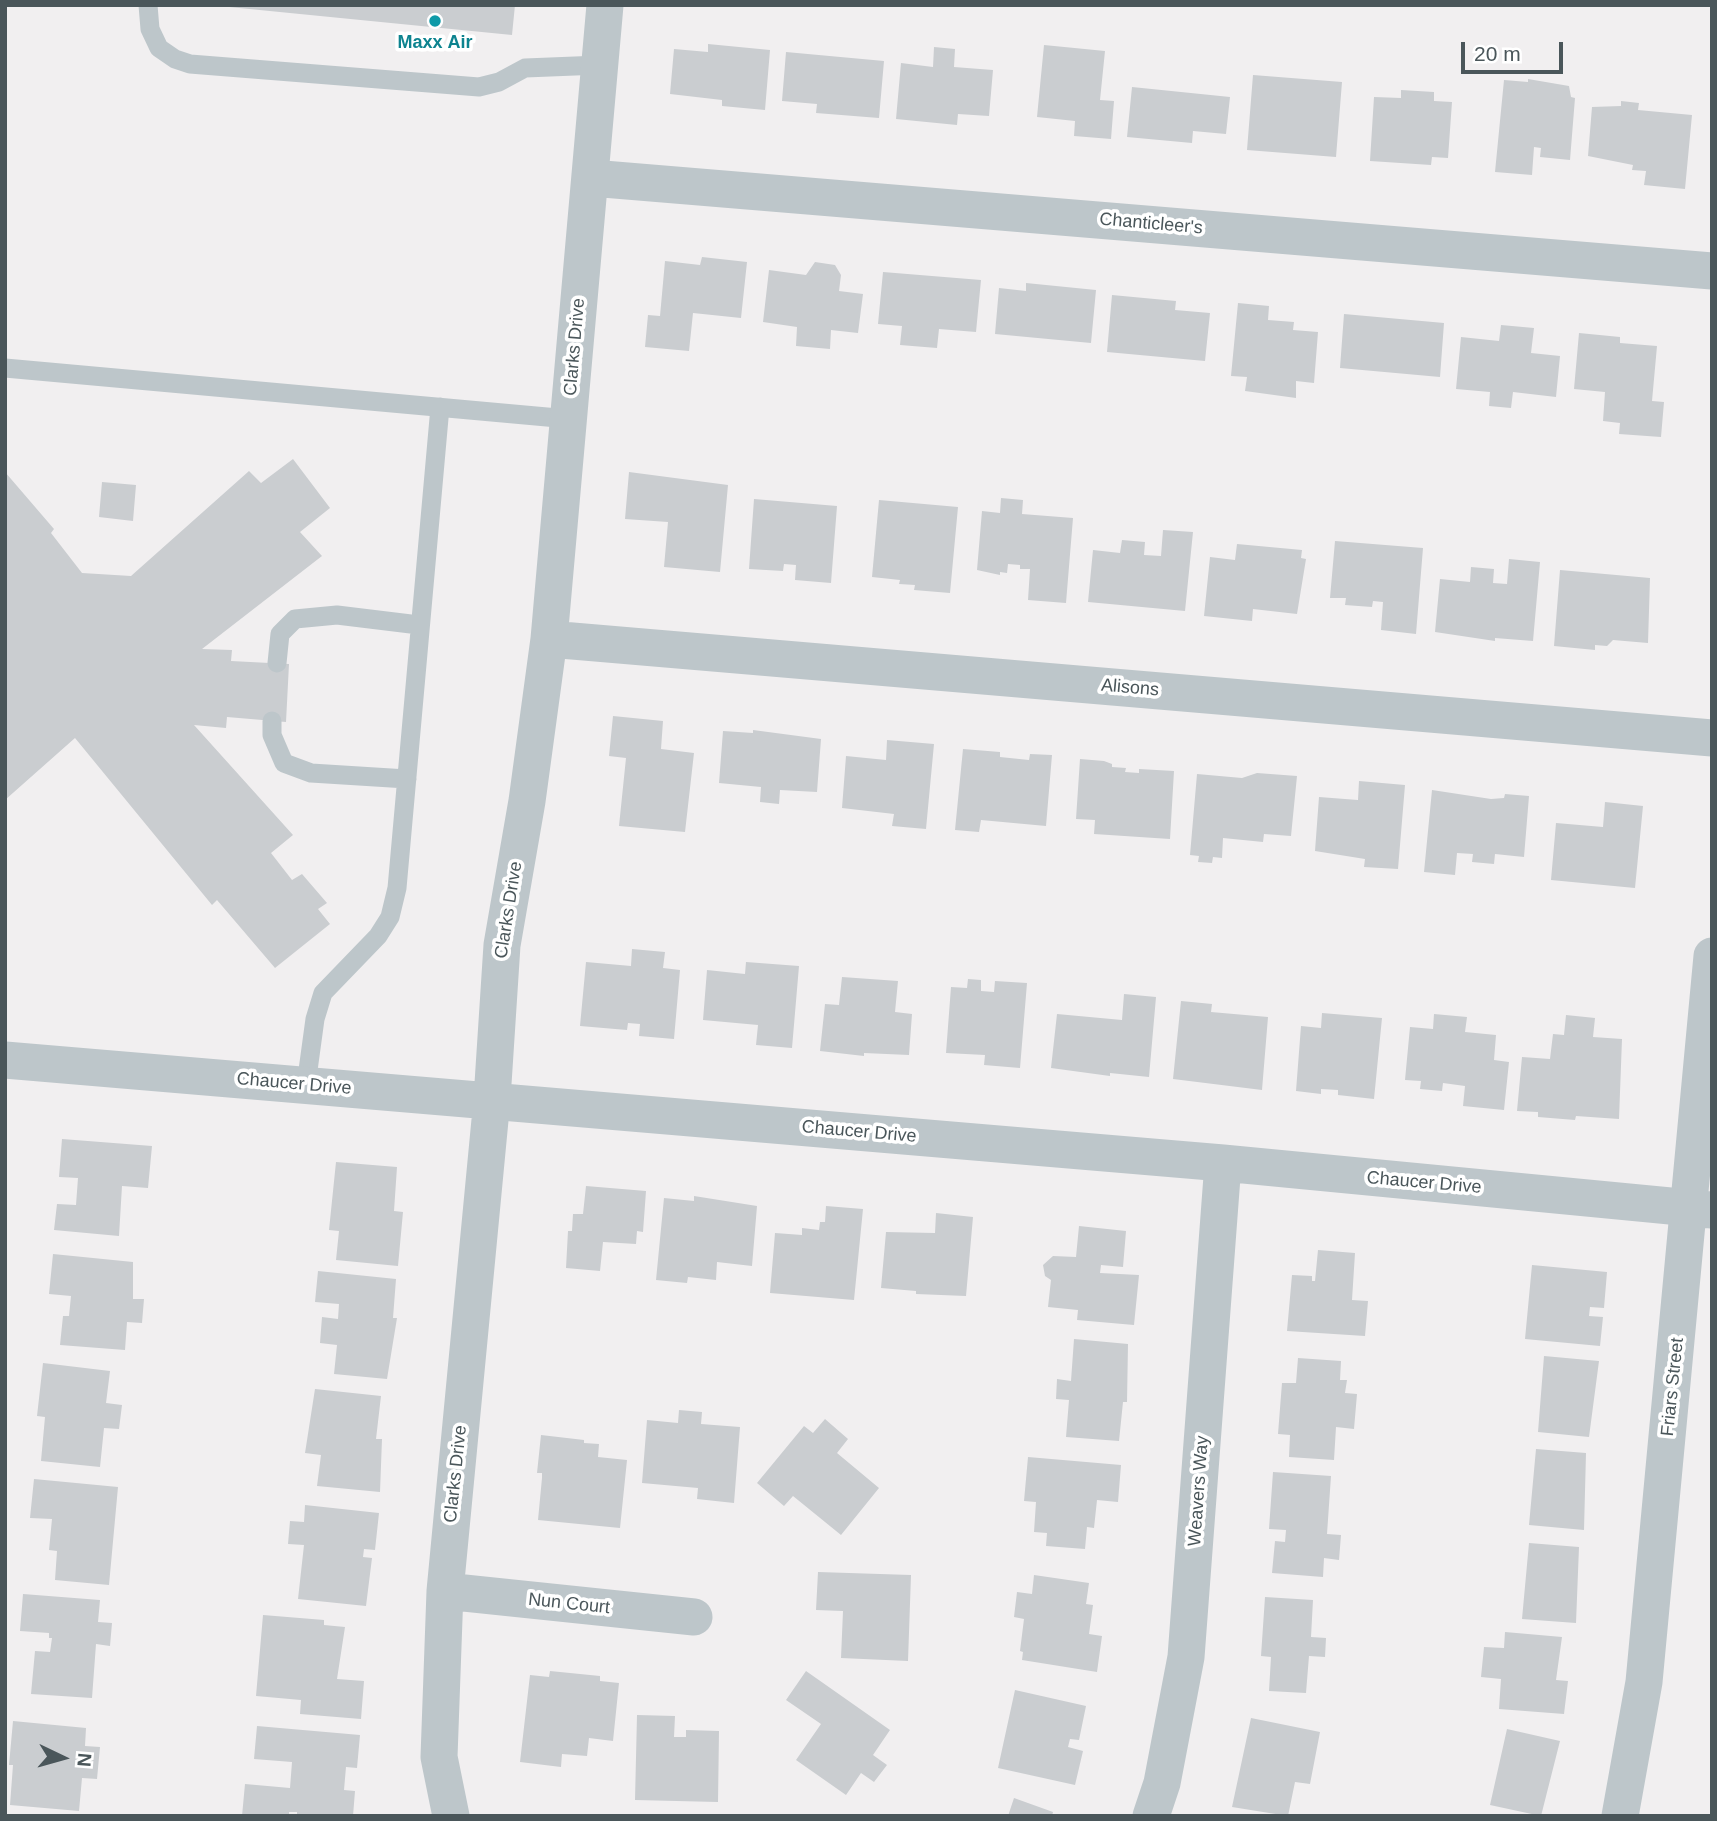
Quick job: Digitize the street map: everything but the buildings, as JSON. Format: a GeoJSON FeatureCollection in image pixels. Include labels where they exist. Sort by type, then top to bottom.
{"type":"FeatureCollection","features":[{"type":"Feature","properties":{"kind":"street","name":"Clarks Drive"},"geometry":{"type":"LineString","coordinates":[[451,1816],[439,1757],[444,1591],[492,1100],[502,945],[527,801],[549,639],[605,5]]}},
{"type":"Feature","properties":{"kind":"street","name":"Chanticleer's"},"geometry":{"type":"LineString","coordinates":[[591,178],[1712,271]]}},
{"type":"Feature","properties":{"kind":"street","name":"Alisons"},"geometry":{"type":"LineString","coordinates":[[549,639],[1712,737]]}},
{"type":"Feature","properties":{"kind":"street","name":"Friars Street"},"geometry":{"type":"LineString","coordinates":[[1620,1816],[1644,1682],[1701,1209],[1712,956]]}},
{"type":"Feature","properties":{"kind":"street","name":"Chaucer Drive"},"geometry":{"type":"LineString","coordinates":[[5,1060],[1223,1163],[1701,1209]]}},
{"type":"Feature","properties":{"kind":"street","name":"Weavers Way"},"geometry":{"type":"LineString","coordinates":[[1151,1816],[1162,1783],[1186,1657],[1223,1163]]}},
{"type":"Feature","properties":{"kind":"street","name":"Nun Court"},"geometry":{"type":"LineString","coordinates":[[444,1591],[694,1617]]}},
{"type":"Feature","properties":{"kind":"lane"},"geometry":{"type":"LineString","coordinates":[[148,5],[150,29],[159,48],[190,64],[479,87],[499,82],[525,68],[600,65]]}},
{"type":"Feature","properties":{"kind":"lane"},"geometry":{"type":"LineString","coordinates":[[5,368],[569,419]]}},
{"type":"Feature","properties":{"kind":"lane"},"geometry":{"type":"LineString","coordinates":[[306,1085],[315,1019],[324,993],[379,936],[390,916],[397,888],[440,407]]}},
{"type":"Feature","properties":{"kind":"lane"},"geometry":{"type":"LineString","coordinates":[[277,663],[280,634],[295,619],[337,615],[419,625]]}},
{"type":"Feature","properties":{"kind":"lane"},"geometry":{"type":"LineString","coordinates":[[272,720],[272,735],[284,762],[311,773],[407,779]]}},
{"type":"Feature","properties":{"kind":"place","name":"Maxx Air"},"geometry":{"type":"Point","coordinates":[435,21]}}]}
